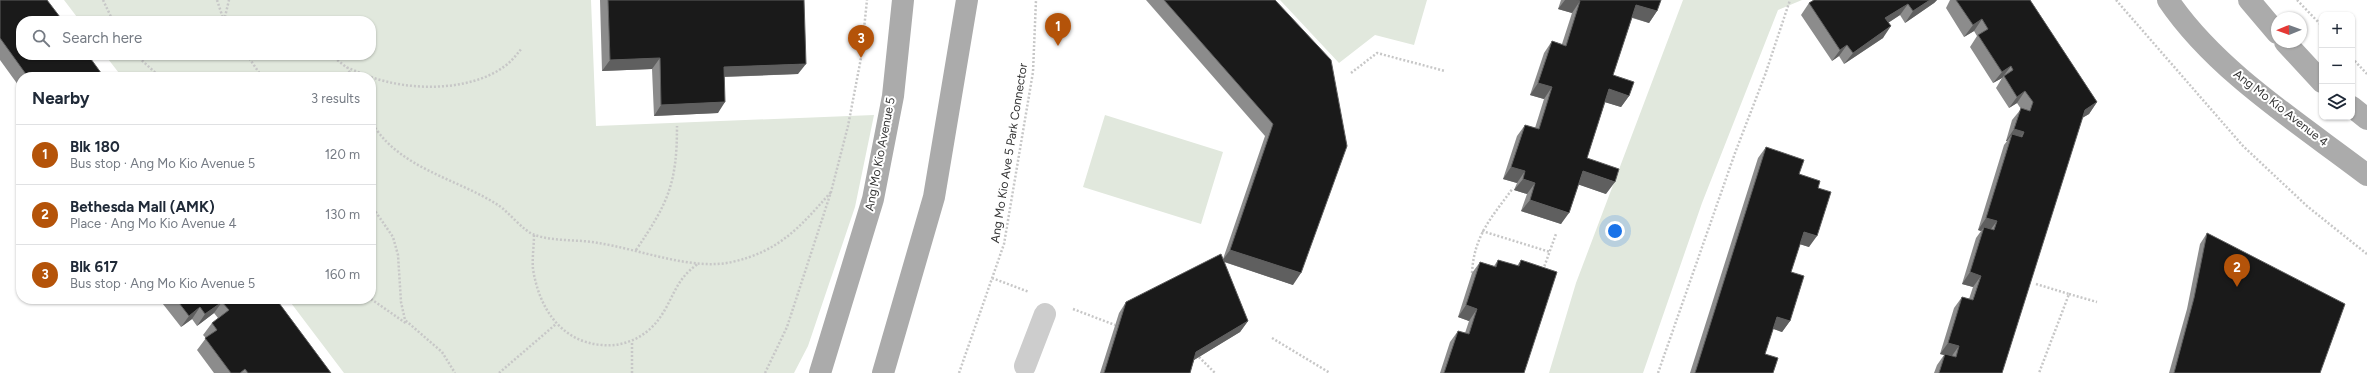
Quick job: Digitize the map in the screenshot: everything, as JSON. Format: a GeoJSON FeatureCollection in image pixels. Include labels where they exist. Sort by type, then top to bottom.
{"type":"FeatureCollection","features":[{"type":"Feature","properties":{"kind":"main road","name":"Ang Mo Kio Avenue 5"},"geometry":{"type":"LineString","coordinates":[[820,373],[873,199],[892,96],[903,0]]}},
{"type":"Feature","properties":{"kind":"main road"},"geometry":{"type":"LineString","coordinates":[[883,373],[934,197],[967,0]]}},
{"type":"Feature","properties":{"kind":"main road","name":"Ang Mo Kio Avenue 4"},"geometry":{"type":"LineString","coordinates":[[2168,0],[2184,23],[2245,82],[2367,175]]}},
{"type":"Feature","properties":{"kind":"main road"},"geometry":{"type":"LineString","coordinates":[[2249,0],[2271,26]]}},
{"type":"Feature","properties":{"kind":"main road"},"geometry":{"type":"LineString","coordinates":[[2291,48],[2319,79]]}},
{"type":"Feature","properties":{"kind":"main road"},"geometry":{"type":"LineString","coordinates":[[2355,109],[2367,119]]}},
{"type":"Feature","properties":{"kind":"lane"},"geometry":{"type":"LineString","coordinates":[[1025,366],[1044,314]]}},
{"type":"Feature","properties":{"kind":"path"},"geometry":{"type":"LineString","coordinates":[[103,0],[111,16]]}},
{"type":"Feature","properties":{"kind":"path"},"geometry":{"type":"LineString","coordinates":[[217,0],[222,16]]}},
{"type":"Feature","properties":{"kind":"path"},"geometry":{"type":"LineString","coordinates":[[225,16],[228,0]]}},
{"type":"Feature","properties":{"kind":"path"},"geometry":{"type":"LineString","coordinates":[[765,373],[787,327],[831,192],[848,126],[861,58],[867,0]]}},
{"type":"Feature","properties":{"kind":"path","name":"Ang Mo Kio Ave 5 Park Connector"},"geometry":{"type":"LineString","coordinates":[[959,373],[1004,244],[1033,72],[1036,0]]}},
{"type":"Feature","properties":{"kind":"path"},"geometry":{"type":"LineString","coordinates":[[1658,373],[1735,153],[1765,76],[1790,0]]}},
{"type":"Feature","properties":{"kind":"path"},"geometry":{"type":"LineString","coordinates":[[2116,0],[2243,146],[2308,207],[2367,254]]}},
{"type":"Feature","properties":{"kind":"path"},"geometry":{"type":"LineString","coordinates":[[2297,0],[2319,23]]}},
{"type":"Feature","properties":{"kind":"path"},"geometry":{"type":"LineString","coordinates":[[376,79],[396,85],[412,87],[464,82],[496,72],[506,65],[522,48]]}},
{"type":"Feature","properties":{"kind":"path"},"geometry":{"type":"LineString","coordinates":[[1351,74],[1377,53],[1445,71]]}},
{"type":"Feature","properties":{"kind":"path"},"geometry":{"type":"LineString","coordinates":[[141,60],[155,72]]}},
{"type":"Feature","properties":{"kind":"path"},"geometry":{"type":"LineString","coordinates":[[250,60],[259,72]]}},
{"type":"Feature","properties":{"kind":"path"},"geometry":{"type":"LineString","coordinates":[[338,60],[346,66],[359,72]]}},
{"type":"Feature","properties":{"kind":"path"},"geometry":{"type":"LineString","coordinates":[[2355,61],[2367,74]]}},
{"type":"Feature","properties":{"kind":"path"},"geometry":{"type":"LineString","coordinates":[[346,66],[349,72]]}},
{"type":"Feature","properties":{"kind":"path"},"geometry":{"type":"LineString","coordinates":[[636,250],[660,213],[672,186],[677,156],[677,126]]}},
{"type":"Feature","properties":{"kind":"path"},"geometry":{"type":"LineString","coordinates":[[376,127],[394,147],[407,158],[426,170],[461,185],[488,199],[534,235],[597,242],[699,264],[732,262],[774,246],[795,232],[831,192]]}},
{"type":"Feature","properties":{"kind":"path"},"geometry":{"type":"LineString","coordinates":[[1472,273],[1472,259],[1482,231],[1513,188]]}},
{"type":"Feature","properties":{"kind":"path"},"geometry":{"type":"LineString","coordinates":[[376,212],[393,237],[398,255],[402,313],[411,327]]}},
{"type":"Feature","properties":{"kind":"path"},"geometry":{"type":"LineString","coordinates":[[1482,231],[1550,252]]}},
{"type":"Feature","properties":{"kind":"path"},"geometry":{"type":"LineString","coordinates":[[1542,273],[1556,234]]}},
{"type":"Feature","properties":{"kind":"path"},"geometry":{"type":"LineString","coordinates":[[534,235],[533,268],[546,306],[556,324],[571,337],[589,344],[611,346],[632,341],[652,327],[668,305],[686,272],[699,264]]}},
{"type":"Feature","properties":{"kind":"path"},"geometry":{"type":"LineString","coordinates":[[2036,284],[2097,302]]}},
{"type":"Feature","properties":{"kind":"path"},"geometry":{"type":"LineString","coordinates":[[2039,373],[2069,294]]}},
{"type":"Feature","properties":{"kind":"path"},"geometry":{"type":"LineString","coordinates":[[376,302],[411,327],[442,352],[455,373]]}},
{"type":"Feature","properties":{"kind":"path"},"geometry":{"type":"LineString","coordinates":[[499,373],[556,324]]}},
{"type":"Feature","properties":{"kind":"path"},"geometry":{"type":"LineString","coordinates":[[1272,338],[1330,373]]}},
{"type":"Feature","properties":{"kind":"path"},"geometry":{"type":"LineString","coordinates":[[632,341],[632,373]]}},
{"type":"Feature","properties":{"kind":"path"},"geometry":{"type":"LineString","coordinates":[[1199,357],[1216,373]]}},
{"type":"Feature","properties":{"kind":"shaded area"},"geometry":{"type":"Polygon","coordinates":[[[64,0],[591,0],[596,126],[874,115],[855,207],[808,346],[794,373],[344,373],[292,304],[376,304],[376,72],[118,72],[109,60],[376,60],[376,16],[76,16],[64,0]]]}},
{"type":"Feature","properties":{"kind":"shaded area"},"geometry":{"type":"Polygon","coordinates":[[[1280,0],[1427,0],[1414,45],[1375,35],[1339,63],[1280,0]]]}},
{"type":"Feature","properties":{"kind":"shaded area"},"geometry":{"type":"Polygon","coordinates":[[[1683,0],[1802,0],[1778,10],[1702,203],[1643,373],[1549,373],[1576,283],[1683,0]]]}},
{"type":"Feature","properties":{"kind":"shaded area"},"geometry":{"type":"Polygon","coordinates":[[[1105,115],[1223,152],[1201,224],[1083,187],[1105,115]]]}},
{"type":"Feature","properties":{"kind":"building"},"geometry":{"type":"Polygon","coordinates":[[[0,0],[47,0],[59,16],[16,16],[16,60],[92,60],[100,72],[24,72],[0,38],[0,0]]]}},
{"type":"Feature","properties":{"kind":"building"},"geometry":{"type":"Polygon","coordinates":[[[608,0],[804,0],[806,64],[724,67],[725,102],[661,105],[660,58],[610,60],[608,0]]]}},
{"type":"Feature","properties":{"kind":"building"},"geometry":{"type":"Polygon","coordinates":[[[1164,0],[1275,0],[1331,60],[1347,146],[1301,273],[1230,250],[1273,124],[1164,0]]]}},
{"type":"Feature","properties":{"kind":"building"},"geometry":{"type":"Polygon","coordinates":[[[1576,0],[1661,0],[1657,11],[1636,5],[1613,75],[1634,82],[1629,96],[1609,89],[1587,158],[1619,169],[1615,182],[1583,171],[1569,213],[1530,200],[1535,183],[1523,179],[1525,171],[1511,167],[1525,125],[1539,129],[1552,87],[1538,83],[1552,41],[1566,46],[1580,1],[1576,0]]]}},
{"type":"Feature","properties":{"kind":"building"},"geometry":{"type":"Polygon","coordinates":[[[1814,0],[1930,0],[1913,11],[1908,4],[1885,18],[1891,26],[1853,53],[1847,45],[1840,50],[1809,3],[1814,0]]]}},
{"type":"Feature","properties":{"kind":"building"},"geometry":{"type":"Polygon","coordinates":[[[1956,0],[2030,0],[2097,102],[2085,110],[2002,373],[1939,373],[1945,354],[1956,357],[1959,346],[1948,343],[1962,297],[1973,300],[1981,276],[1970,272],[1984,227],[1994,230],[1997,221],[1986,218],[2012,134],[2022,137],[2024,132],[2014,129],[2021,108],[2030,111],[2033,102],[2025,91],[2017,97],[2004,76],[2013,70],[2011,66],[2002,72],[1978,35],[1988,29],[1982,19],[1973,25],[1956,0]]]}},
{"type":"Feature","properties":{"kind":"building"},"geometry":{"type":"Polygon","coordinates":[[[1766,147],[1804,160],[1799,174],[1820,181],[1818,188],[1831,192],[1817,236],[1804,232],[1791,272],[1804,276],[1790,321],[1777,317],[1765,354],[1778,358],[1773,373],[1695,373],[1766,147]]]}},
{"type":"Feature","properties":{"kind":"building"},"geometry":{"type":"Polygon","coordinates":[[[2207,233],[2345,304],[2320,373],[2174,373],[2194,298],[2207,233]]]}},
{"type":"Feature","properties":{"kind":"building"},"geometry":{"type":"Polygon","coordinates":[[[1221,254],[1248,321],[1196,352],[1190,373],[1104,373],[1126,302],[1221,254]]]}},
{"type":"Feature","properties":{"kind":"building"},"geometry":{"type":"Polygon","coordinates":[[[1498,260],[1519,266],[1521,260],[1557,272],[1524,373],[1444,373],[1458,331],[1469,334],[1477,309],[1466,305],[1480,262],[1496,267],[1498,260]]]}},
{"type":"Feature","properties":{"kind":"building"},"geometry":{"type":"Polygon","coordinates":[[[180,304],[219,304],[205,314],[200,307],[189,316],[180,304]]]}},
{"type":"Feature","properties":{"kind":"building"},"geometry":{"type":"Polygon","coordinates":[[[224,304],[280,304],[331,373],[248,373],[245,369],[240,373],[231,373],[205,338],[217,330],[212,323],[229,310],[224,304]]]}},
{"type":"Feature","properties":{"kind":"place","name":"Blk 180"},"geometry":{"type":"Point","coordinates":[1058,46]}},
{"type":"Feature","properties":{"kind":"place","name":"Blk 617"},"geometry":{"type":"Point","coordinates":[861,58]}},
{"type":"Feature","properties":{"kind":"place","name":"Bethesda Mall (AMK)"},"geometry":{"type":"Point","coordinates":[2237,287]}}]}
